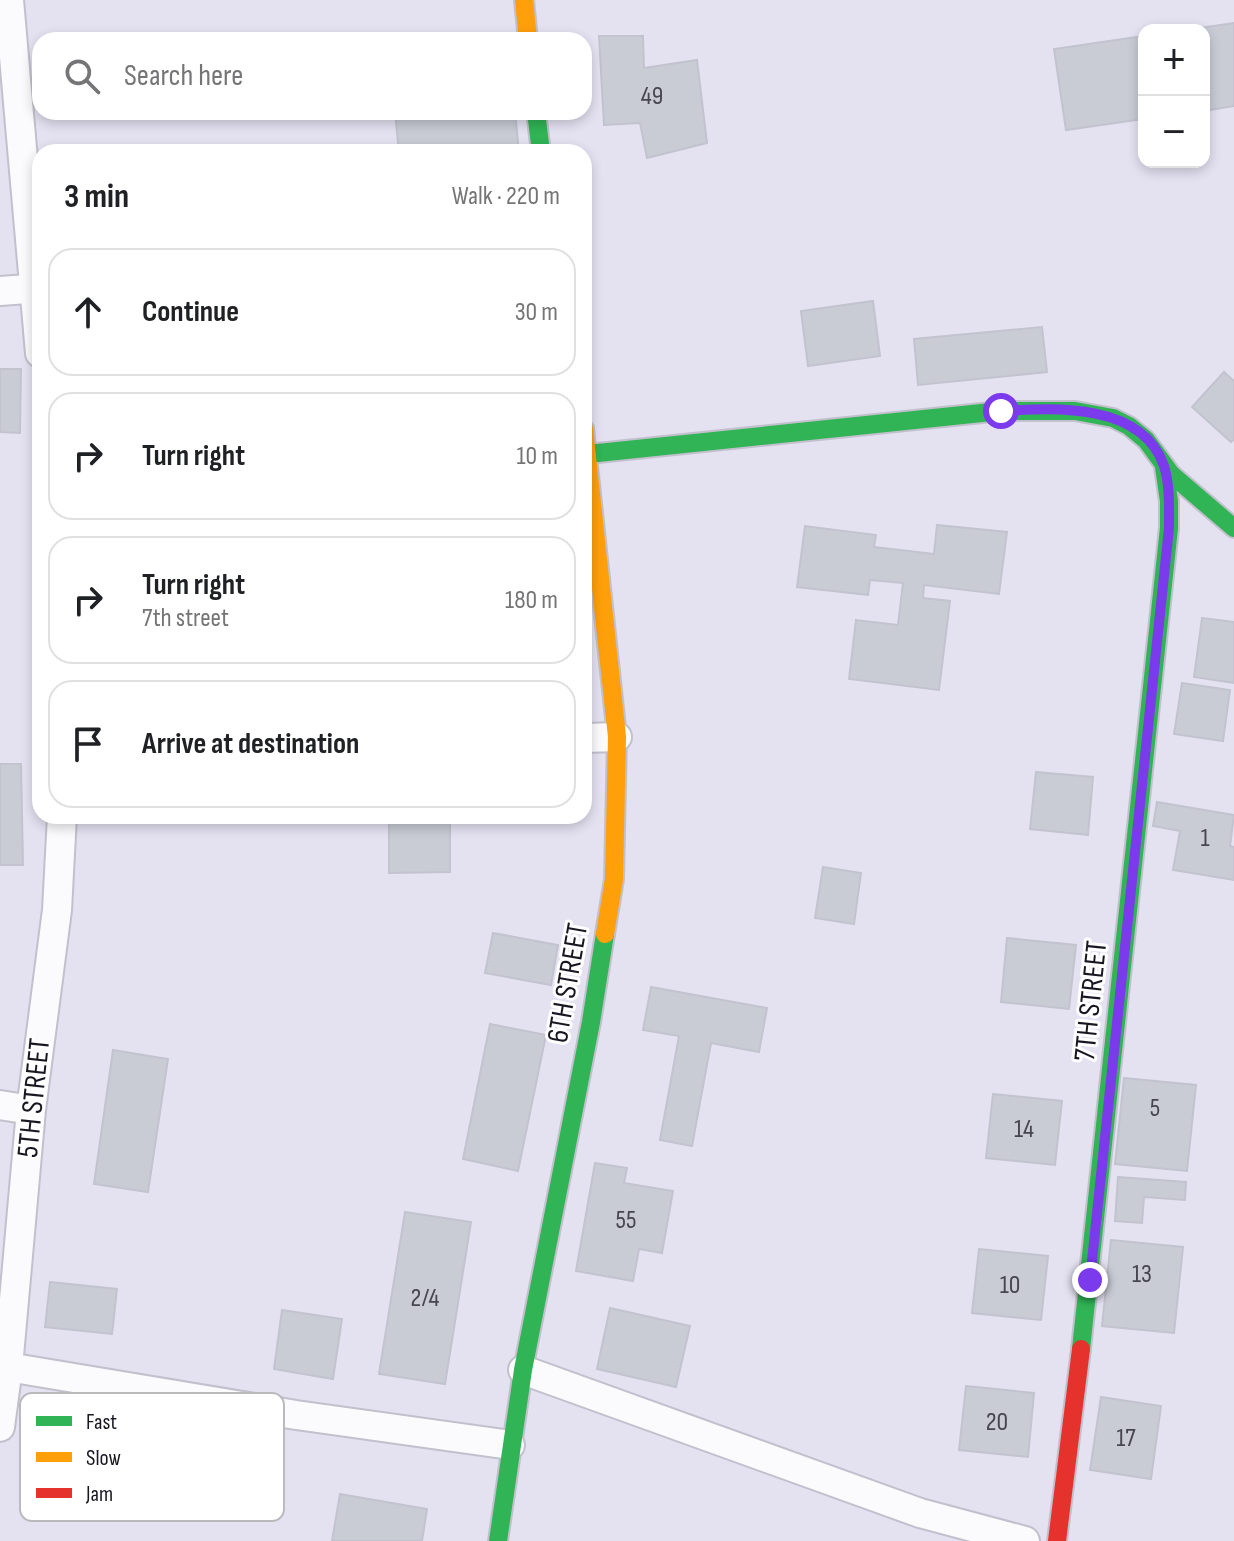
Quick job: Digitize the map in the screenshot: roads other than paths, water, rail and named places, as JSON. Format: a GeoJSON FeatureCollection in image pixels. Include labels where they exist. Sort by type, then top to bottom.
{"type":"FeatureCollection","features":[{"type":"Feature","properties":{"kind":"street"},"geometry":{"type":"LineString","coordinates":[[9,0],[32,229]]}},
{"type":"Feature","properties":{"kind":"street"},"geometry":{"type":"LineString","coordinates":[[524,0],[527,32]]}},
{"type":"Feature","properties":{"kind":"street"},"geometry":{"type":"LineString","coordinates":[[537,120],[540,144]]}},
{"type":"Feature","properties":{"kind":"street"},"geometry":{"type":"LineString","coordinates":[[0,291],[32,289]]}},
{"type":"Feature","properties":{"kind":"street"},"geometry":{"type":"LineString","coordinates":[[592,454],[1047,408],[1086,412],[1121,422],[1141,434],[1164,467],[1234,528]]}},
{"type":"Feature","properties":{"kind":"street","name":"7TH STREET"},"geometry":{"type":"LineString","coordinates":[[1057,1541],[1090,1280],[1169,528],[1164,467]]}},
{"type":"Feature","properties":{"kind":"street","name":"6TH STREET"},"geometry":{"type":"LineString","coordinates":[[498,1541],[523,1370],[591,1022],[614,879],[617,737],[592,493]]}},
{"type":"Feature","properties":{"kind":"street"},"geometry":{"type":"LineString","coordinates":[[592,738],[617,737]]}},
{"type":"Feature","properties":{"kind":"street","name":"5TH STREET"},"geometry":{"type":"LineString","coordinates":[[0,1427],[31,1110],[57,910],[62,824]]}},
{"type":"Feature","properties":{"kind":"street"},"geometry":{"type":"LineString","coordinates":[[0,1105],[31,1110]]}},
{"type":"Feature","properties":{"kind":"street"},"geometry":{"type":"LineString","coordinates":[[8,1367],[164,1393]]}},
{"type":"Feature","properties":{"kind":"street"},"geometry":{"type":"LineString","coordinates":[[523,1370],[920,1513],[1025,1541]]}},
{"type":"Feature","properties":{"kind":"street"},"geometry":{"type":"LineString","coordinates":[[284,1413],[510,1445]]}}]}
